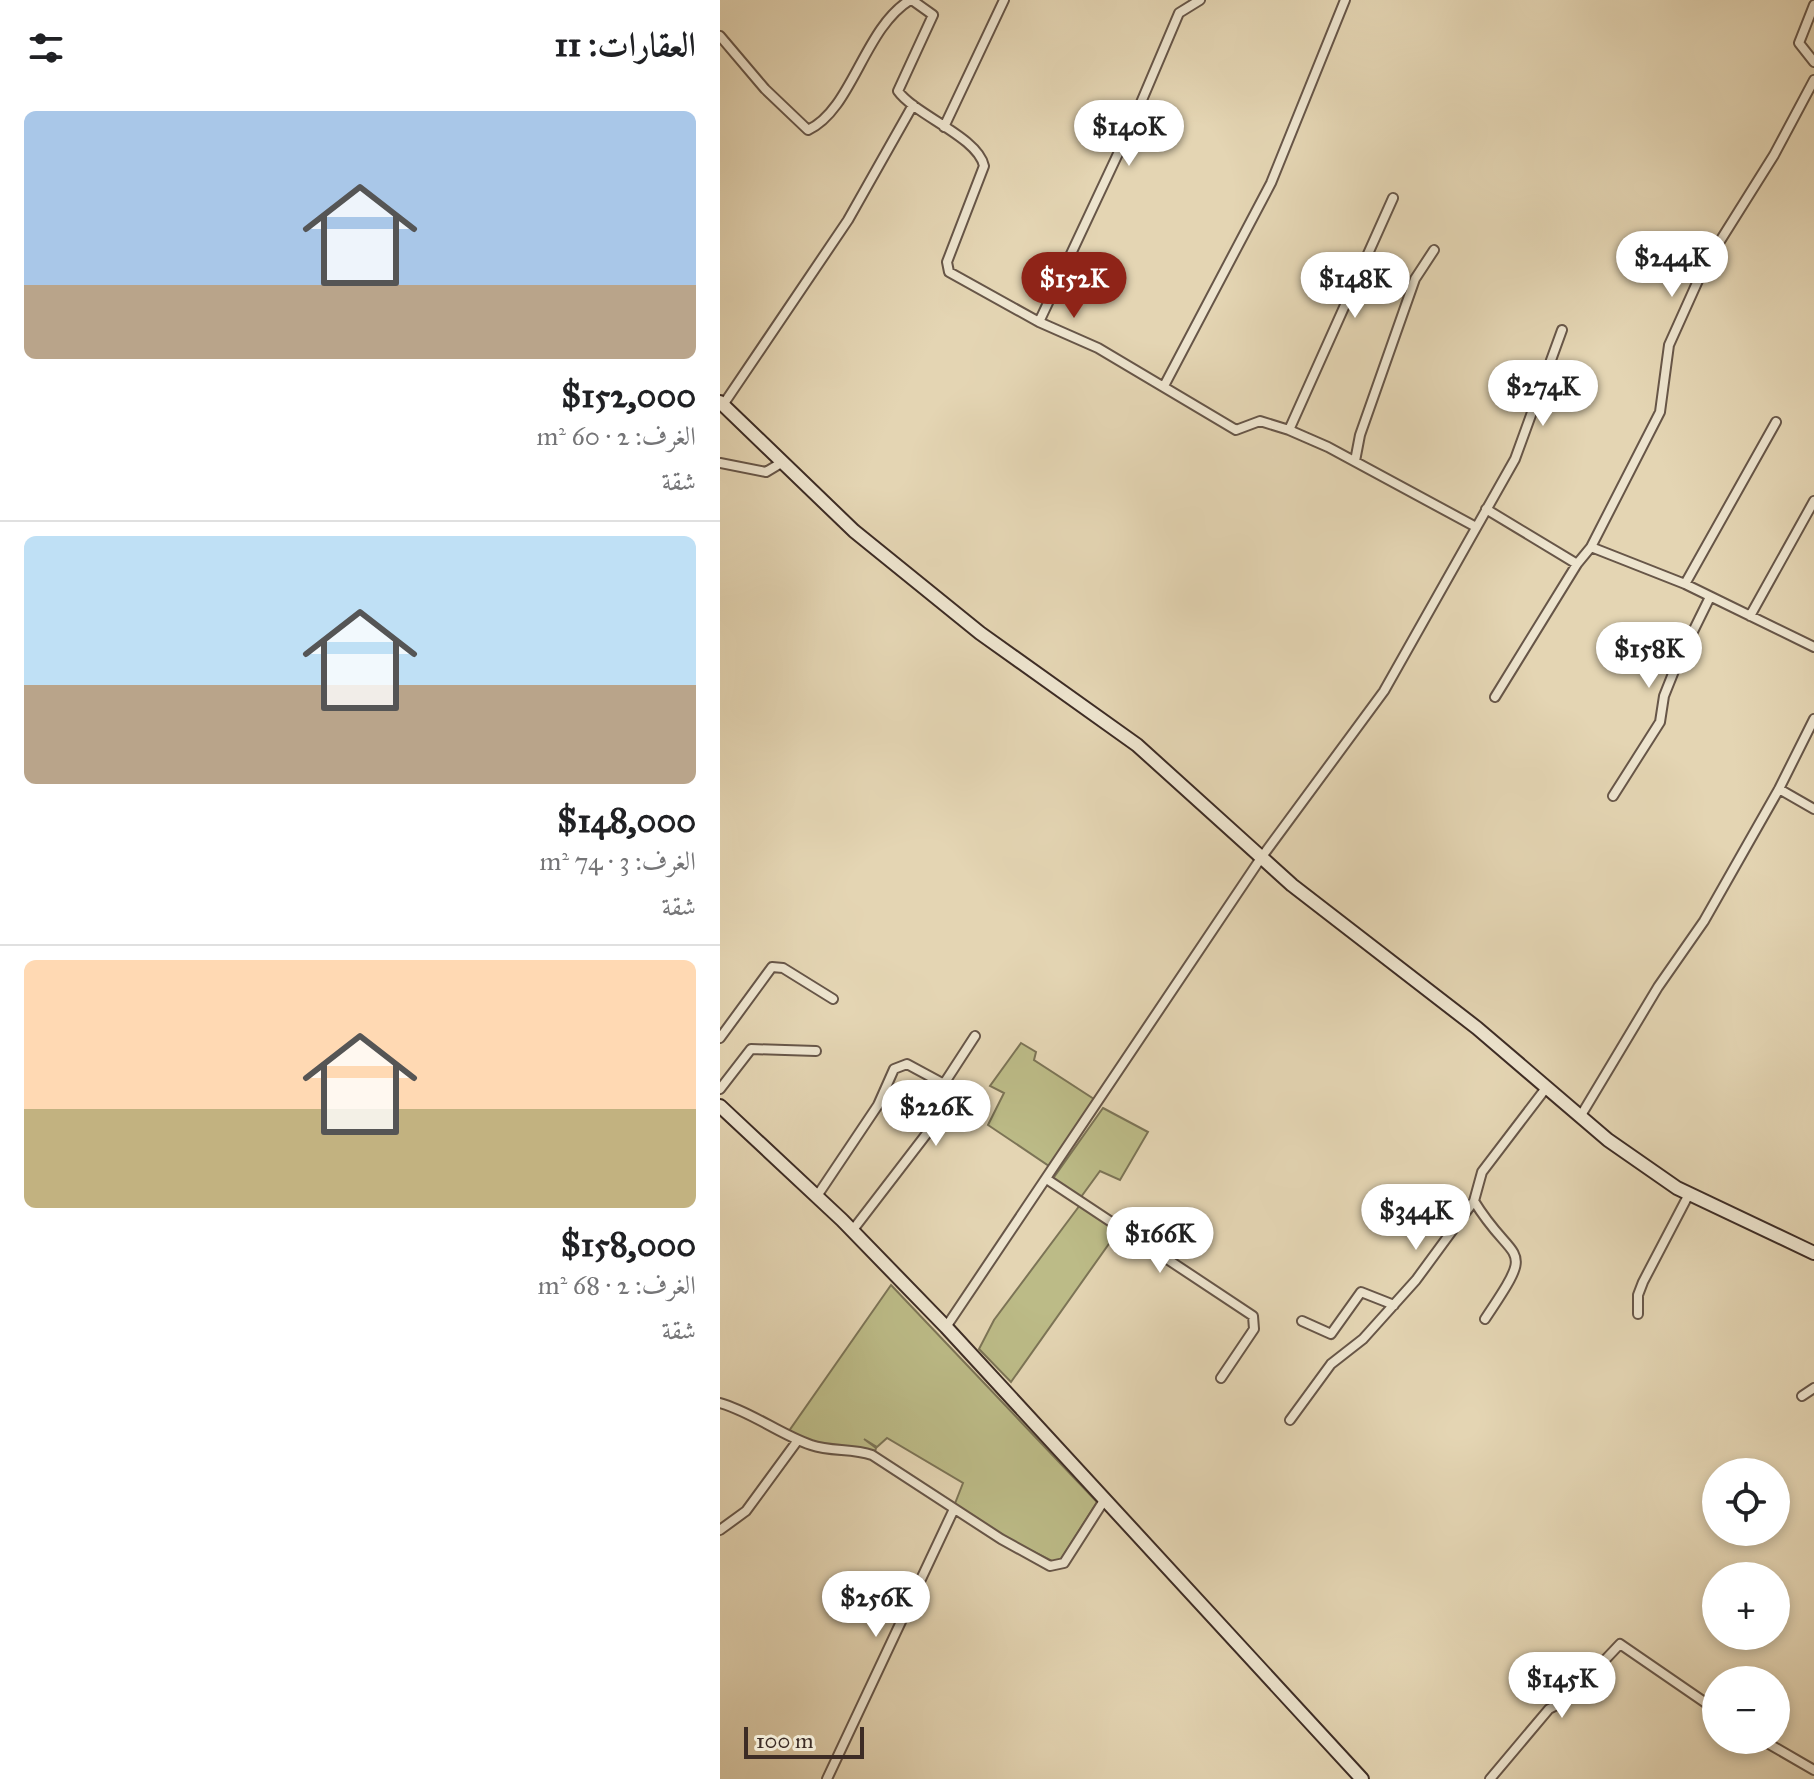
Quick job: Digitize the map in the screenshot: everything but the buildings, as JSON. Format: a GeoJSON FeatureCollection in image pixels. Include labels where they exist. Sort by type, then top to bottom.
{"type":"FeatureCollection","features":[{"type":"Feature","properties":{"kind":"street"},"geometry":{"type":"LineString","coordinates":[[944,127],[1004,0]]}},
{"type":"Feature","properties":{"kind":"street"},"geometry":{"type":"LineString","coordinates":[[1039,322],[1131,126],[1179,13],[1200,0]]}},
{"type":"Feature","properties":{"kind":"street"},"geometry":{"type":"LineString","coordinates":[[1164,386],[1271,183],[1345,0]]}},
{"type":"Feature","properties":{"kind":"street"},"geometry":{"type":"LineString","coordinates":[[720,36],[765,89],[808,130],[829,112],[862,63],[879,29],[915,1],[933,15],[897,87],[899,94],[981,156],[984,166],[963,214],[946,268],[1039,322],[1098,348],[1236,430],[1260,421],[1289,430],[1355,461],[1476,527]]}},
{"type":"Feature","properties":{"kind":"street"},"geometry":{"type":"LineString","coordinates":[[1814,5],[1799,43],[1814,62]]}},
{"type":"Feature","properties":{"kind":"street"},"geometry":{"type":"LineString","coordinates":[[1495,697],[1577,564],[1591,547],[1660,412],[1669,345],[1705,265],[1760,179],[1814,80]]}},
{"type":"Feature","properties":{"kind":"street"},"geometry":{"type":"LineString","coordinates":[[913,105],[848,220],[722,404],[854,531],[980,633],[1147,753],[1311,901],[1477,1028],[1580,1117],[1647,1168],[1689,1194],[1814,1253]]}},
{"type":"Feature","properties":{"kind":"street"},"geometry":{"type":"LineString","coordinates":[[1289,430],[1393,198]]}},
{"type":"Feature","properties":{"kind":"street"},"geometry":{"type":"LineString","coordinates":[[1355,461],[1360,435],[1415,279],[1434,250]]}},
{"type":"Feature","properties":{"kind":"street"},"geometry":{"type":"LineString","coordinates":[[946,1327],[1048,1180],[1140,1035],[1261,858],[1384,691],[1515,459],[1562,330]]}},
{"type":"Feature","properties":{"kind":"street"},"geometry":{"type":"LineString","coordinates":[[1685,584],[1776,422]]}},
{"type":"Feature","properties":{"kind":"street"},"geometry":{"type":"LineString","coordinates":[[720,463],[766,472],[781,463]]}},
{"type":"Feature","properties":{"kind":"street"},"geometry":{"type":"LineString","coordinates":[[1750,616],[1814,501]]}},
{"type":"Feature","properties":{"kind":"street"},"geometry":{"type":"LineString","coordinates":[[1486,509],[1577,564]]}},
{"type":"Feature","properties":{"kind":"street"},"geometry":{"type":"LineString","coordinates":[[1591,547],[1685,584],[1814,647]]}},
{"type":"Feature","properties":{"kind":"street"},"geometry":{"type":"LineString","coordinates":[[1613,796],[1660,722],[1668,686],[1710,597]]}},
{"type":"Feature","properties":{"kind":"street"},"geometry":{"type":"LineString","coordinates":[[1580,1117],[1658,987],[1704,921],[1814,721]]}},
{"type":"Feature","properties":{"kind":"street"},"geometry":{"type":"LineString","coordinates":[[1779,789],[1814,809]]}},
{"type":"Feature","properties":{"kind":"street"},"geometry":{"type":"LineString","coordinates":[[720,1038],[772,967],[783,968],[833,999]]}},
{"type":"Feature","properties":{"kind":"street"},"geometry":{"type":"LineString","coordinates":[[852,1231],[928,1132],[934,1099],[975,1036]]}},
{"type":"Feature","properties":{"kind":"street"},"geometry":{"type":"LineString","coordinates":[[720,1089],[751,1049],[816,1051]]}},
{"type":"Feature","properties":{"kind":"street"},"geometry":{"type":"LineString","coordinates":[[817,1196],[878,1105],[894,1069],[907,1064],[944,1084]]}},
{"type":"Feature","properties":{"kind":"street"},"geometry":{"type":"LineString","coordinates":[[1290,1420],[1331,1364],[1363,1339],[1394,1305],[1474,1201],[1482,1172],[1546,1088]]}},
{"type":"Feature","properties":{"kind":"street"},"geometry":{"type":"LineString","coordinates":[[720,1106],[817,1196],[946,1327],[1362,1779]]}},
{"type":"Feature","properties":{"kind":"street"},"geometry":{"type":"LineString","coordinates":[[1048,1180],[1253,1316],[1254,1329],[1221,1378]]}},
{"type":"Feature","properties":{"kind":"street"},"geometry":{"type":"LineString","coordinates":[[1638,1314],[1638,1295],[1643,1282],[1689,1194]]}},
{"type":"Feature","properties":{"kind":"street"},"geometry":{"type":"LineString","coordinates":[[1474,1201],[1491,1227],[1513,1247],[1518,1259],[1512,1279],[1485,1319]]}},
{"type":"Feature","properties":{"kind":"street"},"geometry":{"type":"LineString","coordinates":[[1302,1321],[1331,1334],[1361,1292],[1394,1305]]}},
{"type":"Feature","properties":{"kind":"street"},"geometry":{"type":"LineString","coordinates":[[1802,1396],[1814,1388]]}},
{"type":"Feature","properties":{"kind":"street"},"geometry":{"type":"LineString","coordinates":[[720,1403],[738,1408],[821,1449],[857,1450],[872,1455],[1001,1539],[1057,1567],[1064,1563],[1105,1499]]}},
{"type":"Feature","properties":{"kind":"street"},"geometry":{"type":"LineString","coordinates":[[720,1530],[746,1511],[798,1440]]}},
{"type":"Feature","properties":{"kind":"street"},"geometry":{"type":"LineString","coordinates":[[827,1779],[954,1509]]}},
{"type":"Feature","properties":{"kind":"street"},"geometry":{"type":"LineString","coordinates":[[1490,1779],[1549,1709],[1567,1700],[1620,1644],[1702,1700]]}},
{"type":"Feature","properties":{"kind":"street"},"geometry":{"type":"LineString","coordinates":[[1786,1754],[1814,1770]]}},
{"type":"Feature","properties":{"kind":"shaded area"},"geometry":{"type":"Polygon","coordinates":[[[1021,1043],[1036,1052],[1034,1060],[1097,1101],[1052,1168],[988,1125],[1004,1093],[990,1086],[1021,1043]]]}},
{"type":"Feature","properties":{"kind":"shaded area"},"geometry":{"type":"Polygon","coordinates":[[[1103,1108],[1148,1132],[1120,1180],[1100,1171],[1081,1197],[1052,1180],[1103,1108]]]}},
{"type":"Feature","properties":{"kind":"shaded area"},"geometry":{"type":"Polygon","coordinates":[[[1080,1205],[1118,1231],[1011,1382],[979,1349],[994,1320],[1080,1205]]]}},
{"type":"Feature","properties":{"kind":"shaded area"},"geometry":{"type":"Polygon","coordinates":[[[891,1285],[1097,1502],[1060,1561],[1056,1563],[992,1531],[954,1506],[963,1483],[887,1438],[877,1447],[864,1439],[876,1448],[875,1452],[808,1441],[789,1431],[891,1285]]]}}]}
